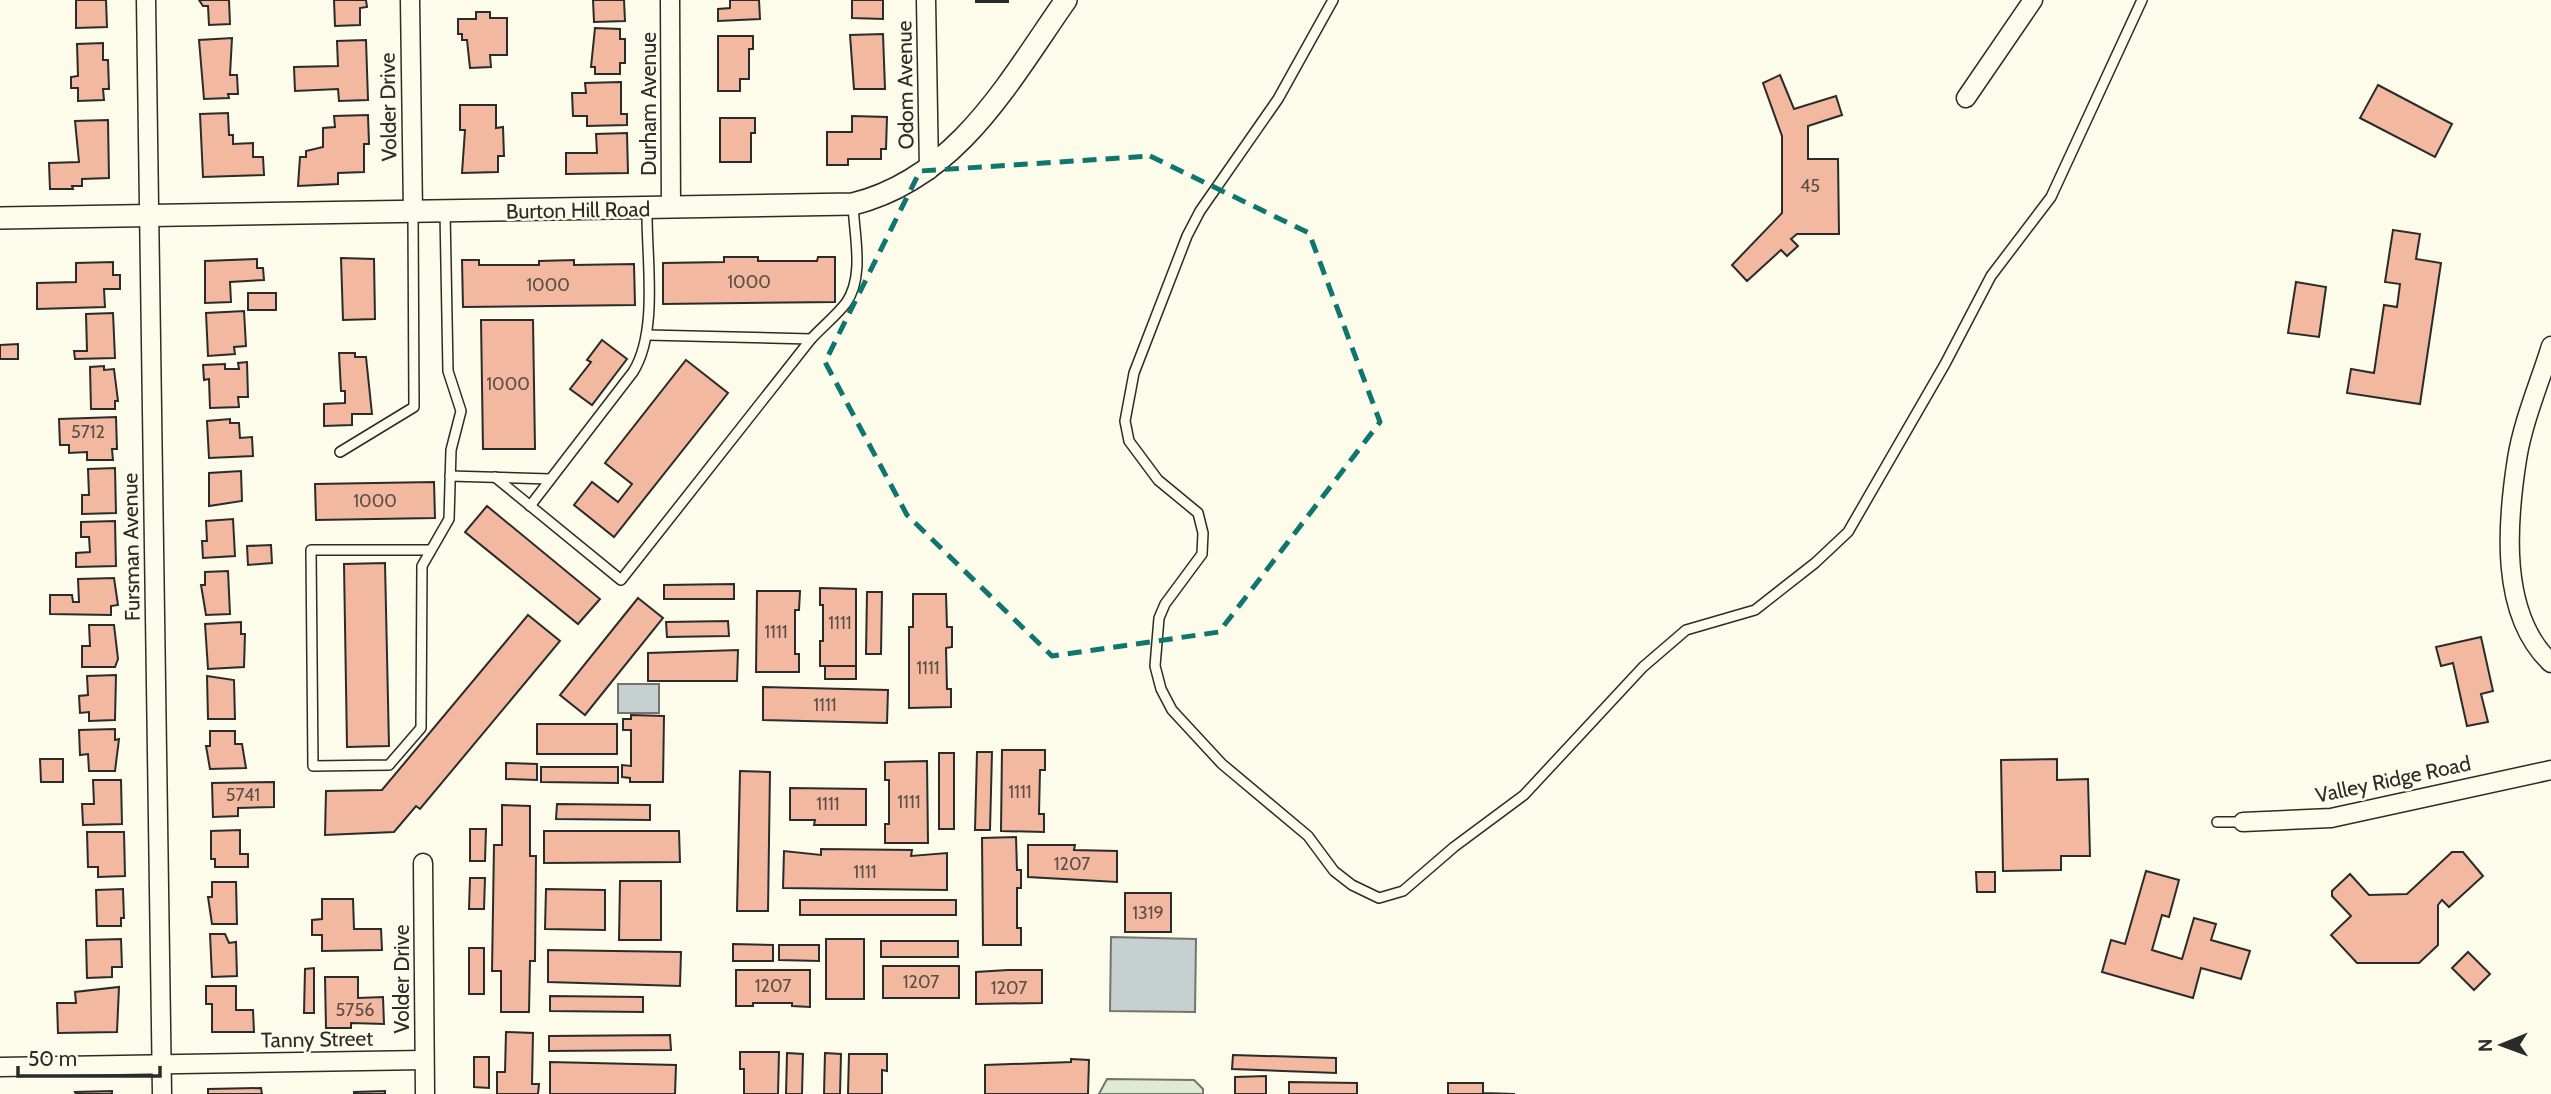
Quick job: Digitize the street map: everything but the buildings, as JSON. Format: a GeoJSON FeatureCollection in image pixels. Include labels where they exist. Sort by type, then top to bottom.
{"type":"FeatureCollection","features":[{"type":"Feature","properties":{"kind":"street","name":"Fursman Avenue"},"geometry":{"type":"LineString","coordinates":[[146,0],[162,1094]]}},
{"type":"Feature","properties":{"kind":"street","name":"Volder Drive"},"geometry":{"type":"LineString","coordinates":[[410,0],[413,213]]}},
{"type":"Feature","properties":{"kind":"street","name":"Durham Avenue"},"geometry":{"type":"LineString","coordinates":[[670,0],[671,208]]}},
{"type":"Feature","properties":{"kind":"street","name":"Odom Avenue"},"geometry":{"type":"LineString","coordinates":[[926,0],[929,170]]}},
{"type":"Feature","properties":{"kind":"street","name":"Burton Hill Road"},"geometry":{"type":"LineString","coordinates":[[0,218],[853,204],[879,198],[929,170],[953,151],[990,108],[1066,0]]}},
{"type":"Feature","properties":{"kind":"street"},"geometry":{"type":"LineString","coordinates":[[1966,98],[2033,0]]}},
{"type":"Feature","properties":{"kind":"street"},"geometry":{"type":"LineString","coordinates":[[2551,345],[2517,457],[2510,537],[2517,601],[2527,631],[2551,663]]}},
{"type":"Feature","properties":{"kind":"street","name":"Valley Ridge Road"},"geometry":{"type":"LineString","coordinates":[[2243,822],[2331,818],[2551,770]]}},
{"type":"Feature","properties":{"kind":"street","name":"Volder Drive"},"geometry":{"type":"LineString","coordinates":[[423,863],[425,1094]]}},
{"type":"Feature","properties":{"kind":"street","name":"Tanny Street"},"geometry":{"type":"LineString","coordinates":[[0,1067],[424,1060]]}},
{"type":"Feature","properties":{"kind":"lane"},"geometry":{"type":"LineString","coordinates":[[1333,0],[1278,99],[1200,211],[1187,236],[1134,373],[1125,421],[1129,442],[1158,480],[1198,513],[1203,533],[1202,554],[1165,604],[1159,618],[1155,666],[1161,690],[1172,710],[1222,764],[1308,836],[1334,871],[1352,885],[1379,898],[1403,891],[1454,847],[1524,795],[1643,667],[1686,630],[1694,625],[1755,610],[1815,563],[1848,532],[1945,364],[1991,276],[2051,197],[2142,0]]}},
{"type":"Feature","properties":{"kind":"lane"},"geometry":{"type":"LineString","coordinates":[[495,477],[621,580],[811,339],[846,302],[856,275],[853,204]]}},
{"type":"Feature","properties":{"kind":"lane"},"geometry":{"type":"LineString","coordinates":[[530,506],[634,372],[644,351],[647,335],[647,208]]}},
{"type":"Feature","properties":{"kind":"lane"},"geometry":{"type":"LineString","coordinates":[[431,550],[311,550],[313,766],[389,765],[421,728],[422,566],[449,519],[453,439],[461,411],[448,371],[445,212]]}},
{"type":"Feature","properties":{"kind":"lane"},"geometry":{"type":"LineString","coordinates":[[340,452],[414,407],[413,213]]}},
{"type":"Feature","properties":{"kind":"lane"},"geometry":{"type":"LineString","coordinates":[[647,335],[811,339]]}},
{"type":"Feature","properties":{"kind":"lane"},"geometry":{"type":"LineString","coordinates":[[450,476],[551,479]]}},
{"type":"Feature","properties":{"kind":"lane"},"geometry":{"type":"LineString","coordinates":[[2217,822],[2243,822]]}},
{"type":"Feature","properties":{"kind":"highlighted area"},"geometry":{"type":"Polygon","coordinates":[[[1150,156],[1309,233],[1380,422],[1219,632],[1052,656],[907,515],[825,362],[920,171],[1150,156]]]}},
{"type":"Feature","properties":{"kind":"green space"},"geometry":{"type":"Polygon","coordinates":[[[1107,1079],[1194,1080],[1203,1089],[1203,1094],[1099,1094],[1107,1079]]]}},
{"type":"Feature","properties":{"kind":"shaded area"},"geometry":{"type":"Polygon","coordinates":[[[618,684],[659,684],[659,713],[618,713],[618,684]]]}},
{"type":"Feature","properties":{"kind":"shaded area"},"geometry":{"type":"Polygon","coordinates":[[[1111,937],[1196,939],[1195,1012],[1110,1011],[1111,937]]]}}]}
